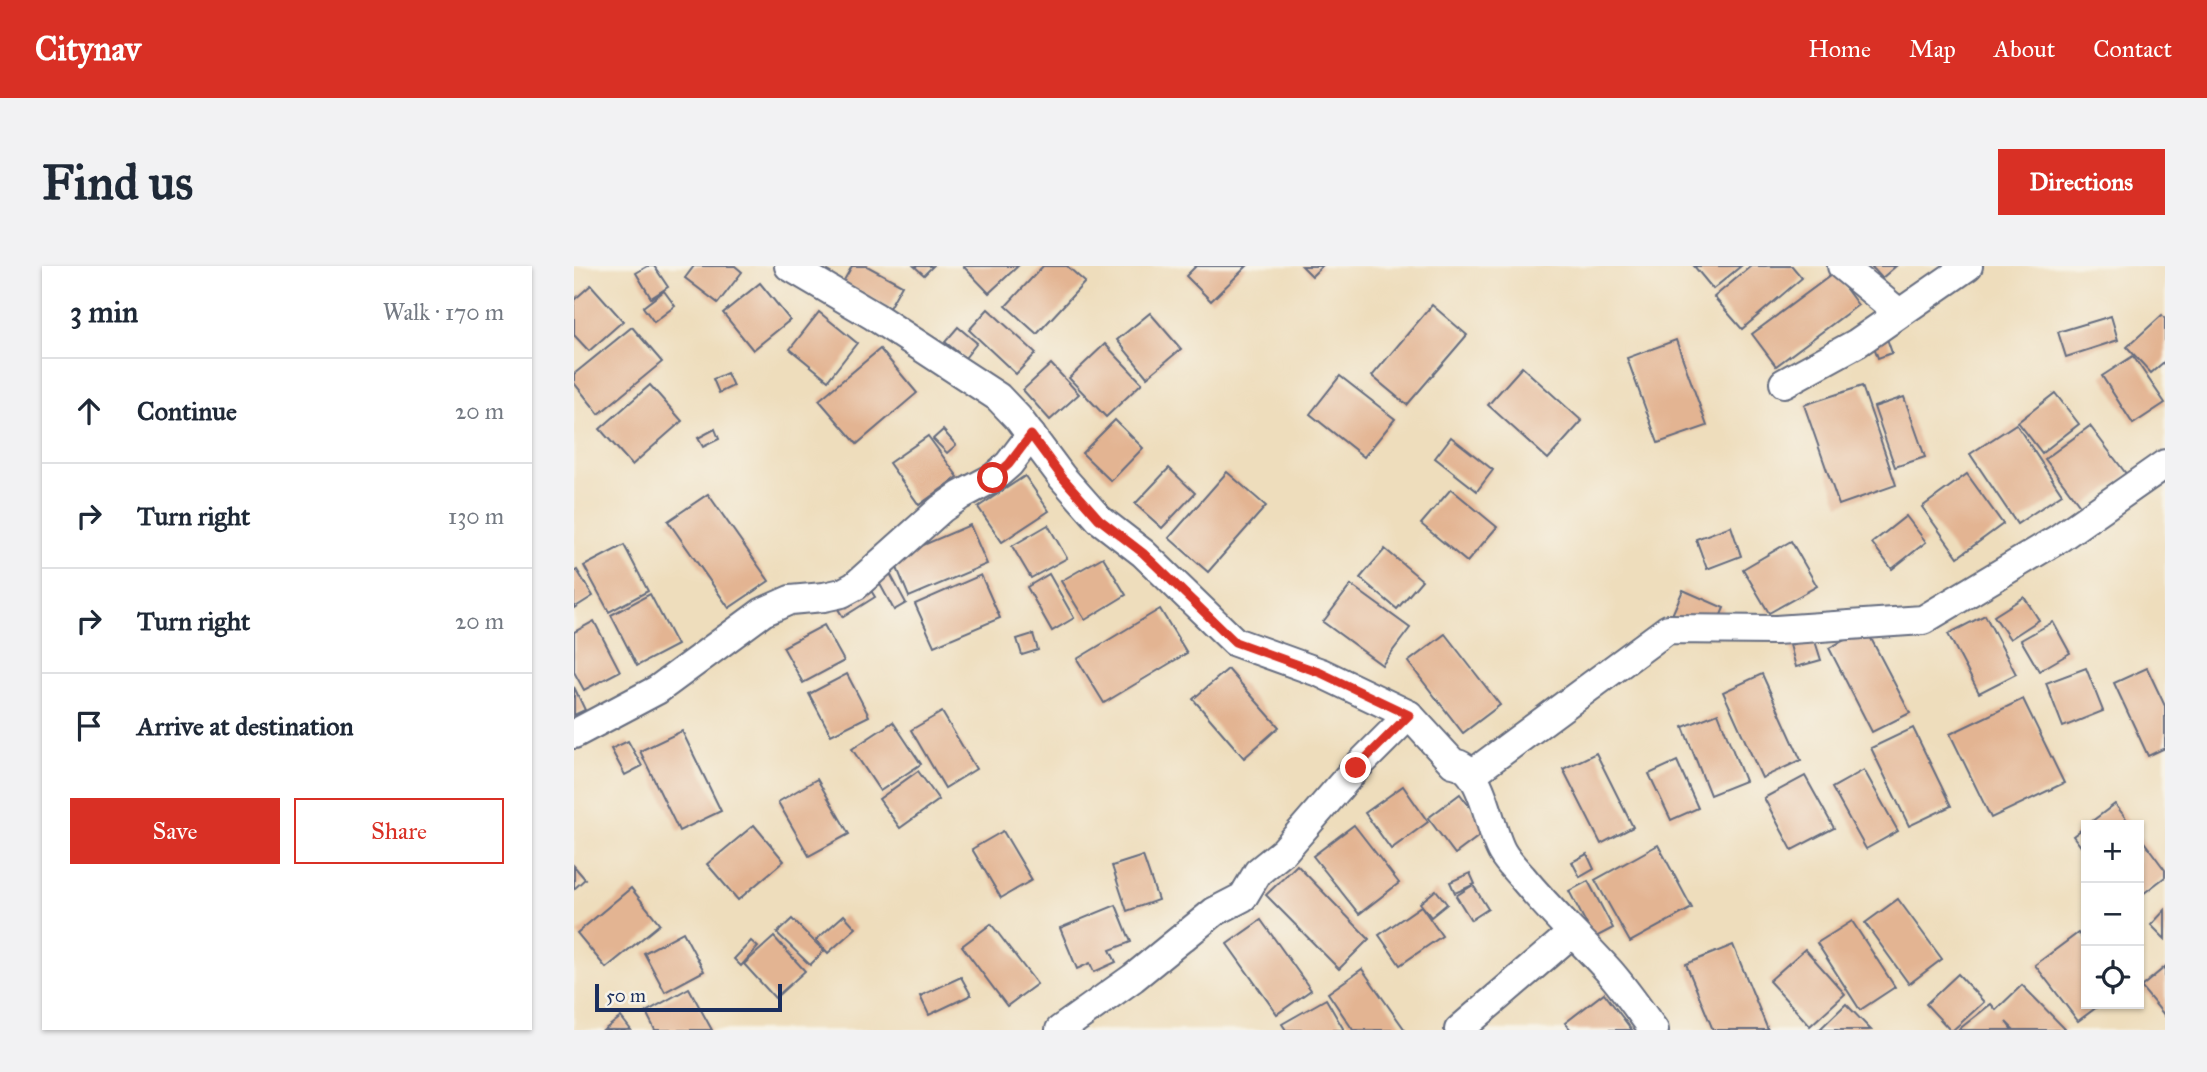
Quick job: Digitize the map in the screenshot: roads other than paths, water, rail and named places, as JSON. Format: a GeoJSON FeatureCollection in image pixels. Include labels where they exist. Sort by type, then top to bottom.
{"type":"FeatureCollection","features":[{"type":"Feature","properties":{"kind":"street"},"geometry":{"type":"LineString","coordinates":[[789,266],[874,316],[998,397],[1099,519],[1143,553],[1235,642],[1321,673],[1409,715],[1453,763],[1461,764],[1472,774],[1478,782],[1488,819],[1502,852],[1545,906],[1610,972],[1654,1030]]}},
{"type":"Feature","properties":{"kind":"street"},"geometry":{"type":"LineString","coordinates":[[1842,266],[1899,313]]}},
{"type":"Feature","properties":{"kind":"street"},"geometry":{"type":"LineString","coordinates":[[1784,383],[1857,343],[1968,266]]}},
{"type":"Feature","properties":{"kind":"street"},"geometry":{"type":"LineString","coordinates":[[574,734],[657,690],[763,612],[790,600],[824,597],[842,593],[855,586],[941,509],[993,478],[1009,464],[1031,435]]}},
{"type":"Feature","properties":{"kind":"street"},"geometry":{"type":"LineString","coordinates":[[1472,774],[1668,629],[1776,631],[1923,620],[2058,539],[2165,464]]}},
{"type":"Feature","properties":{"kind":"street"},"geometry":{"type":"LineString","coordinates":[[1060,1030],[1133,978],[1214,912],[1242,897],[1258,872],[1284,851],[1356,768],[1409,715]]}},
{"type":"Feature","properties":{"kind":"street"},"geometry":{"type":"LineString","coordinates":[[1459,1030],[1572,933]]}}]}
